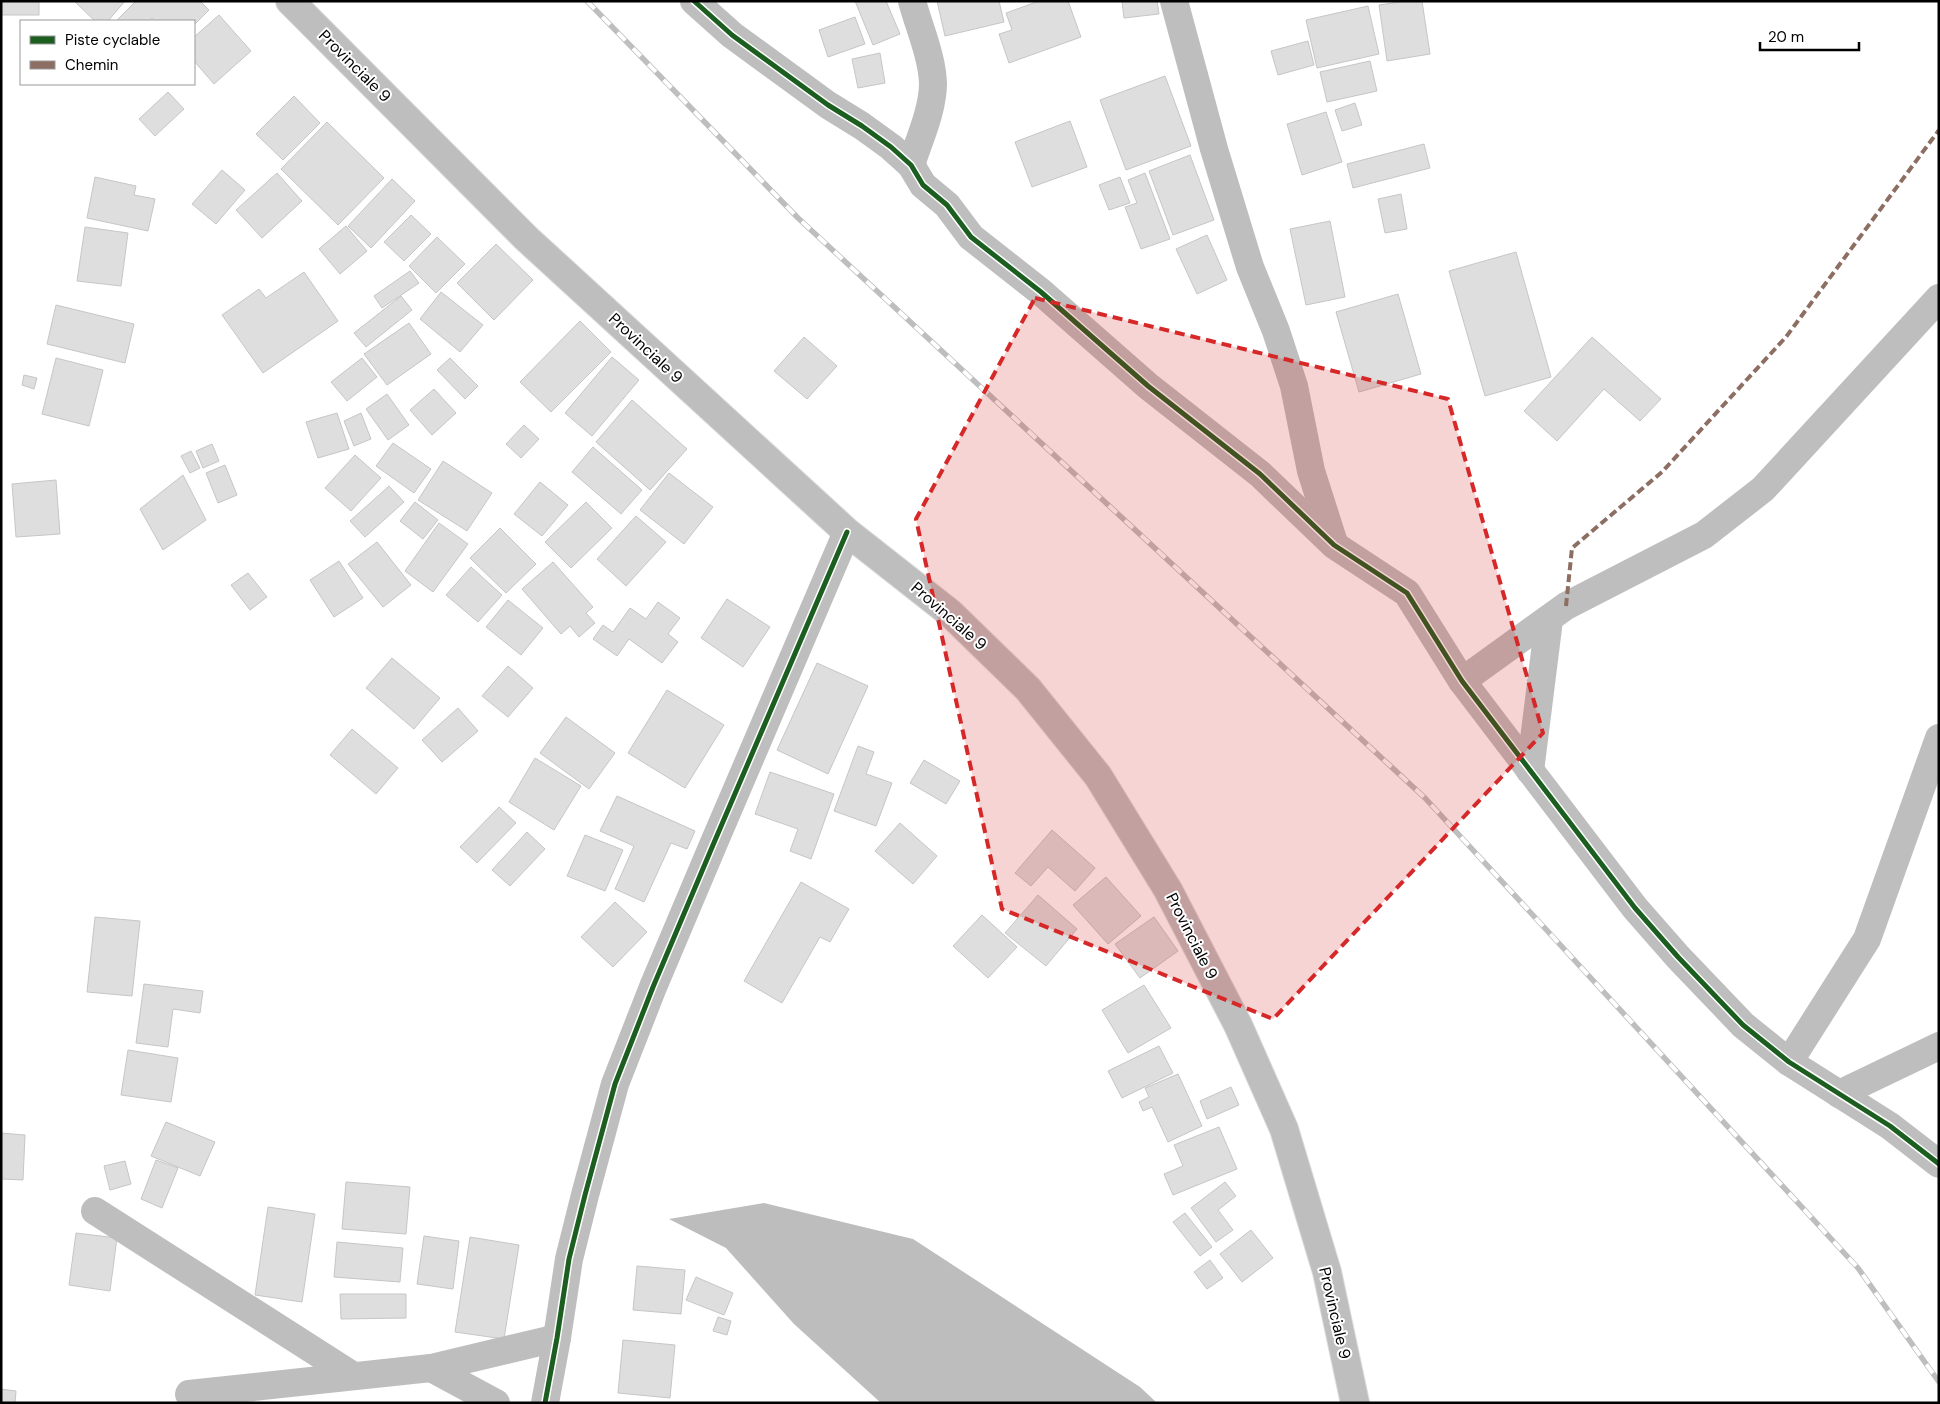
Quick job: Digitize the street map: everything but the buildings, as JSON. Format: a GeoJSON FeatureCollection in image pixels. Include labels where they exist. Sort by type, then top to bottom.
{"type":"FeatureCollection","features":[{"type":"Feature","properties":{"kind":"street","name":"Provinciale 9"},"geometry":{"type":"LineString","coordinates":[[290,1],[526,238],[847,532],[950,613],[1028,689],[1098,776],[1168,890],[1238,1026],[1284,1129],[1327,1272],[1355,1403]]}},
{"type":"Feature","properties":{"kind":"street"},"geometry":{"type":"LineString","coordinates":[[694,1],[732,35],[828,105],[891,147],[911,165],[923,185],[947,205],[972,237],[1042,292],[1148,386],[1260,474],[1334,545],[1407,594],[1462,680],[1530,772],[1635,908],[1678,958],[1743,1025],[1789,1062],[1890,1126],[1939,1164]]}},
{"type":"Feature","properties":{"kind":"street"},"geometry":{"type":"LineString","coordinates":[[911,165],[930,105],[933,84],[930,63],[912,1]]}},
{"type":"Feature","properties":{"kind":"street"},"geometry":{"type":"LineString","coordinates":[[1174,1],[1214,149],[1250,267],[1276,331],[1294,386],[1311,471],[1334,545]]}},
{"type":"Feature","properties":{"kind":"street"},"geometry":{"type":"LineString","coordinates":[[1462,680],[1566,606],[1704,535],[1763,489],[1939,298]]}},
{"type":"Feature","properties":{"kind":"street"},"geometry":{"type":"LineString","coordinates":[[545,1403],[569,1259],[615,1084],[705,863],[847,532]]}},
{"type":"Feature","properties":{"kind":"street"},"geometry":{"type":"LineString","coordinates":[[1530,772],[1548,620]]}},
{"type":"Feature","properties":{"kind":"street"},"geometry":{"type":"LineString","coordinates":[[1789,1062],[1868,939],[1939,738]]}},
{"type":"Feature","properties":{"kind":"street"},"geometry":{"type":"LineString","coordinates":[[1839,1094],[1939,1046]]}},
{"type":"Feature","properties":{"kind":"street"},"geometry":{"type":"LineString","coordinates":[[95,1212],[352,1375]]}},
{"type":"Feature","properties":{"kind":"street"},"geometry":{"type":"LineString","coordinates":[[189,1394],[431,1368],[557,1338]]}},
{"type":"Feature","properties":{"kind":"street"},"geometry":{"type":"LineString","coordinates":[[431,1368],[496,1403]]}},
{"type":"Feature","properties":{"kind":"highlighted area"},"geometry":{"type":"Polygon","coordinates":[[[1035,298],[1448,399],[1543,733],[1273,1019],[1002,909],[916,519],[1035,298]]]}},
{"type":"Feature","properties":{"kind":"shaded area"},"geometry":{"type":"Polygon","coordinates":[[[764,1203],[913,1239],[1140,1387],[1157,1403],[881,1403],[794,1324],[726,1248],[669,1219],[764,1203]]]}},
{"type":"Feature","properties":{"kind":"railway"},"geometry":{"type":"LineString","coordinates":[[587,1],[798,218],[1425,798],[1858,1268],[1939,1382]]}},
{"type":"Feature","properties":{"kind":"marked path"},"geometry":{"type":"LineString","coordinates":[[1566,606],[1572,548],[1662,472],[1786,337],[1939,130]]}},
{"type":"Feature","properties":{"kind":"cycle path"},"geometry":{"type":"LineString","coordinates":[[694,1],[732,35],[828,105],[891,147],[911,165],[923,185],[947,205],[971,237],[1041,292],[1148,386],[1260,474],[1334,545],[1407,593],[1462,681],[1635,908],[1678,957],[1743,1025],[1789,1062],[1890,1126],[1939,1164]]}},
{"type":"Feature","properties":{"kind":"cycle path"},"geometry":{"type":"LineString","coordinates":[[545,1403],[569,1259],[615,1084],[653,987],[847,532]]}}]}
